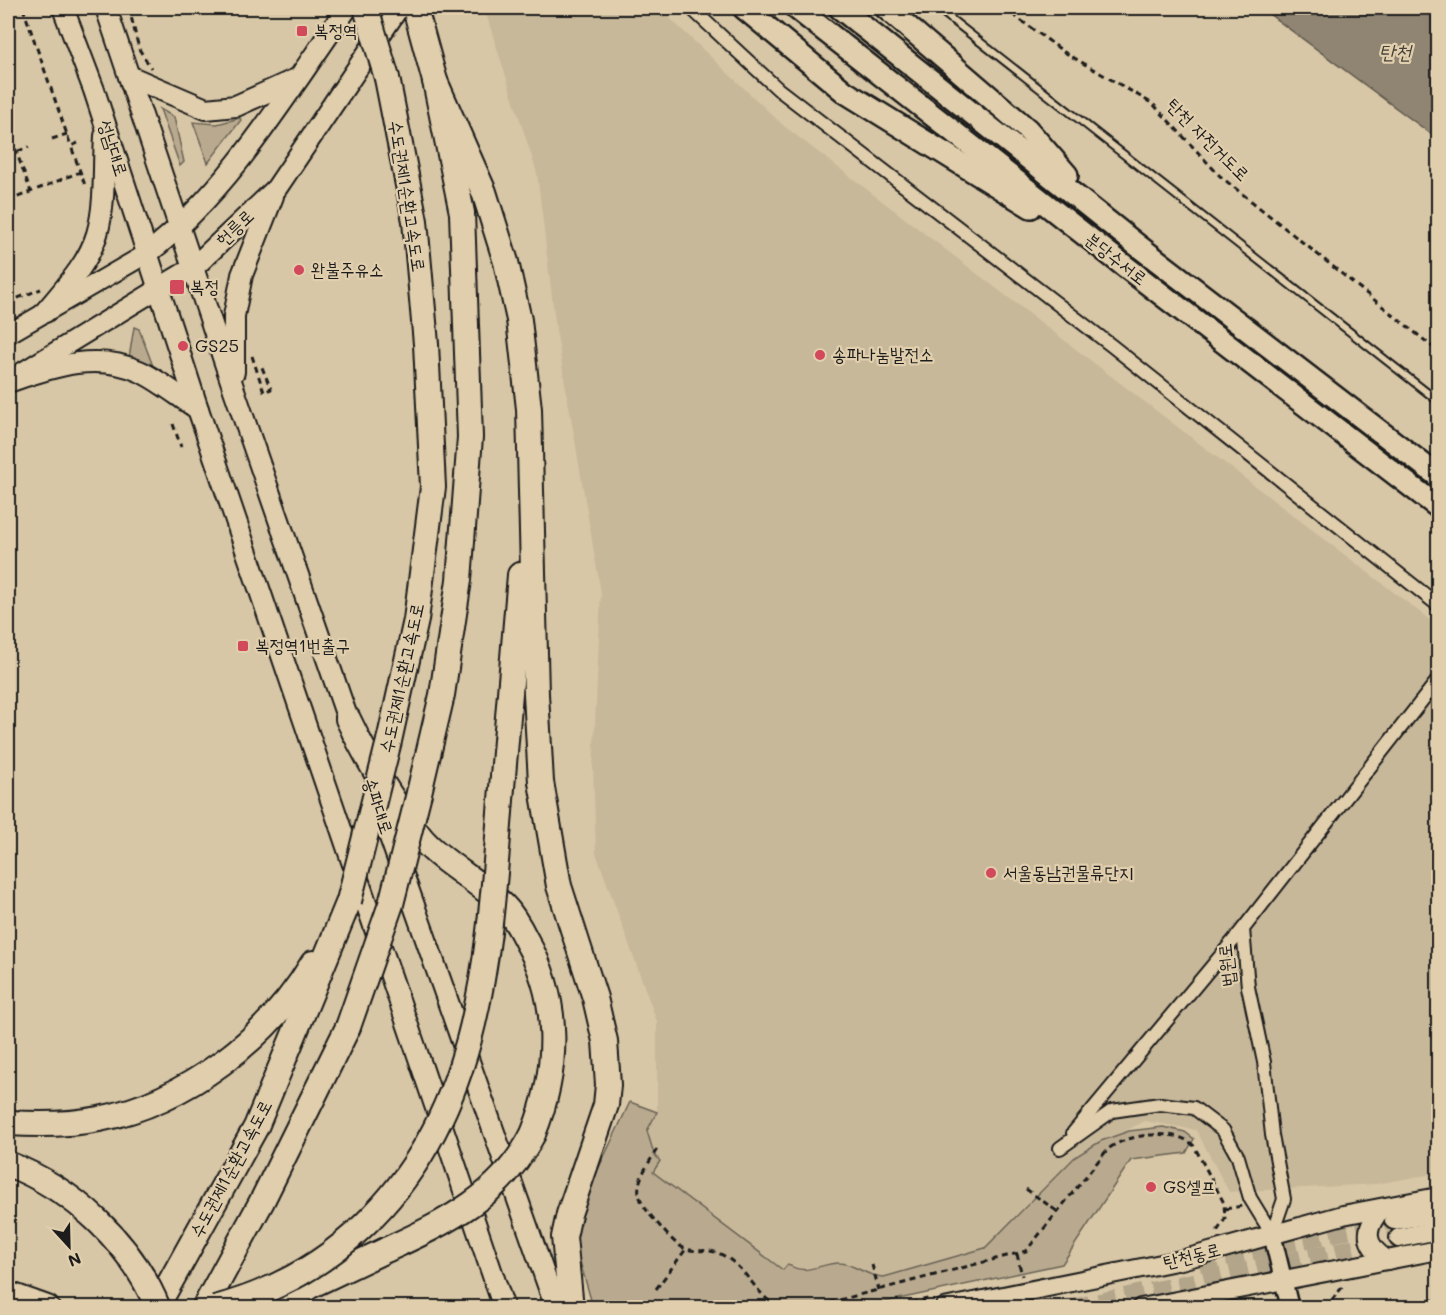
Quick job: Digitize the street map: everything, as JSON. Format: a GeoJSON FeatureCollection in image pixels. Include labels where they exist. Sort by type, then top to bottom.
{"type":"FeatureCollection","features":[{"type":"Feature","properties":{"kind":"highway","name":"수도권제1순환고속도로"},"geometry":{"type":"LineString","coordinates":[[157,1308],[256,1127],[349,901],[389,741],[416,620],[433,487],[426,344],[415,221],[387,78],[366,8]]}},
{"type":"Feature","properties":{"kind":"highway","name":"수도권제1순환고속도로"},"geometry":{"type":"LineString","coordinates":[[204,1308],[262,1201],[348,1027],[391,904],[442,695],[459,580],[470,437],[462,213],[435,81],[415,8]]}},
{"type":"Feature","properties":{"kind":"highway"},"geometry":{"type":"LineString","coordinates":[[744,8],[845,92],[1122,264]]}},
{"type":"Feature","properties":{"kind":"highway","name":"분당수서로"},"geometry":{"type":"LineString","coordinates":[[796,8],[1122,264],[1438,507]]}},
{"type":"Feature","properties":{"kind":"highway","name":"분당수서로"},"geometry":{"type":"LineString","coordinates":[[840,8],[914,64],[1137,245],[1438,476]]}},
{"type":"Feature","properties":{"kind":"highway"},"geometry":{"type":"LineString","coordinates":[[886,8],[1027,129],[1053,160],[1137,245]]}},
{"type":"Feature","properties":{"kind":"highway"},"geometry":{"type":"LineString","coordinates":[[435,81],[484,192],[513,291],[526,372],[541,782],[559,886],[600,1013],[608,1074],[601,1125],[566,1224],[564,1252],[571,1308]]}},
{"type":"Feature","properties":{"kind":"highway"},"geometry":{"type":"LineString","coordinates":[[215,1308],[296,1276],[336,1250],[388,1202],[427,1148],[454,1093],[474,1021],[486,948],[503,776],[511,662],[531,477]]}},
{"type":"Feature","properties":{"kind":"highway"},"geometry":{"type":"LineString","coordinates":[[275,1308],[316,1283],[431,1230],[478,1202],[506,1174],[533,1134],[548,1091],[553,1044],[548,996],[536,960],[506,909],[422,838],[376,773],[348,719]]}},
{"type":"Feature","properties":{"kind":"highway"},"geometry":{"type":"LineString","coordinates":[[8,1123],[83,1122],[120,1114],[153,1102],[201,1077],[267,1023],[309,969],[349,901]]}},
{"type":"Feature","properties":{"kind":"highway"},"geometry":{"type":"LineString","coordinates":[[8,1164],[52,1185],[92,1215],[133,1262],[157,1308]]}},
{"type":"Feature","properties":{"kind":"highway"},"geometry":{"type":"LineString","coordinates":[[8,1294],[47,1308]]}},
{"type":"Feature","properties":{"kind":"main road","name":"성남대로"},"geometry":{"type":"LineString","coordinates":[[63,8],[105,124],[158,289]]}},
{"type":"Feature","properties":{"kind":"main road"},"geometry":{"type":"LineString","coordinates":[[106,8],[193,268]]}},
{"type":"Feature","properties":{"kind":"main road"},"geometry":{"type":"LineString","coordinates":[[8,334],[148,253],[180,228],[237,162],[347,8]]}},
{"type":"Feature","properties":{"kind":"main road","name":"헌릉로"},"geometry":{"type":"LineString","coordinates":[[8,382],[122,309],[193,268],[276,189],[398,8]]}},
{"type":"Feature","properties":{"kind":"main road"},"geometry":{"type":"LineString","coordinates":[[129,76],[206,109],[237,106],[297,79]]}},
{"type":"Feature","properties":{"kind":"main road"},"geometry":{"type":"LineString","coordinates":[[45,312],[82,266],[97,234],[101,207],[105,124]]}},
{"type":"Feature","properties":{"kind":"main road"},"geometry":{"type":"LineString","coordinates":[[234,390],[234,316],[242,275],[276,189]]}},
{"type":"Feature","properties":{"kind":"main road","name":"송파대로"},"geometry":{"type":"LineString","coordinates":[[193,268],[348,719],[556,1308]]}},
{"type":"Feature","properties":{"kind":"main road"},"geometry":{"type":"LineString","coordinates":[[158,289],[504,1308]]}},
{"type":"Feature","properties":{"kind":"main road"},"geometry":{"type":"LineString","coordinates":[[8,382],[67,362],[105,363],[138,371],[198,409]]}},
{"type":"Feature","properties":{"kind":"main road","name":"탄천동로"},"geometry":{"type":"LineString","coordinates":[[1392,1222],[1438,1197]]}},
{"type":"Feature","properties":{"kind":"main road","name":"탄천동로"},"geometry":{"type":"LineString","coordinates":[[1392,1222],[1438,1213]]}},
{"type":"Feature","properties":{"kind":"main road","name":"탄천동로"},"geometry":{"type":"LineString","coordinates":[[944,1308],[1181,1260],[1343,1215],[1438,1230]]}},
{"type":"Feature","properties":{"kind":"main road"},"geometry":{"type":"LineString","coordinates":[[1387,1260],[1374,1251],[1368,1233],[1371,1220],[1392,1222]]}},
{"type":"Feature","properties":{"kind":"main road"},"geometry":{"type":"LineString","coordinates":[[1141,1308],[1438,1250]]}},
{"type":"Feature","properties":{"kind":"street"},"geometry":{"type":"LineString","coordinates":[[691,8],[778,88],[1438,605]]}},
{"type":"Feature","properties":{"kind":"street","name":"법원로"},"geometry":{"type":"LineString","coordinates":[[1272,1234],[1284,1199],[1272,1135],[1264,1062],[1248,987],[1243,929],[1438,680]]}},
{"type":"Feature","properties":{"kind":"street"},"geometry":{"type":"LineString","coordinates":[[1243,929],[1060,1148],[1112,1111],[1160,1104],[1194,1108],[1223,1130],[1238,1157],[1250,1198],[1272,1234],[1290,1308]]}},
{"type":"Feature","properties":{"kind":"lane"},"geometry":{"type":"LineString","coordinates":[[938,8],[1438,401]]}},
{"type":"Feature","properties":{"kind":"path"},"geometry":{"type":"LineString","coordinates":[[129,8],[139,49],[157,76]]}},
{"type":"Feature","properties":{"kind":"path","name":"탄천 자전거도로"},"geometry":{"type":"LineString","coordinates":[[1004,8],[1064,52],[1153,104],[1220,176],[1438,351]]}},
{"type":"Feature","properties":{"kind":"path"},"geometry":{"type":"LineString","coordinates":[[8,9],[23,9],[87,194]]}},
{"type":"Feature","properties":{"kind":"path"},"geometry":{"type":"LineString","coordinates":[[8,129],[31,192]]}},
{"type":"Feature","properties":{"kind":"path"},"geometry":{"type":"LineString","coordinates":[[52,139],[67,134]]}},
{"type":"Feature","properties":{"kind":"path"},"geometry":{"type":"LineString","coordinates":[[71,146],[79,146]]}},
{"type":"Feature","properties":{"kind":"path"},"geometry":{"type":"LineString","coordinates":[[8,155],[29,147]]}},
{"type":"Feature","properties":{"kind":"path"},"geometry":{"type":"LineString","coordinates":[[8,201],[80,172]]}},
{"type":"Feature","properties":{"kind":"path"},"geometry":{"type":"LineString","coordinates":[[8,293],[11,301]]}},
{"type":"Feature","properties":{"kind":"path"},"geometry":{"type":"LineString","coordinates":[[261,365],[271,389]]}},
{"type":"Feature","properties":{"kind":"path"},"geometry":{"type":"LineString","coordinates":[[173,424],[181,447]]}},
{"type":"Feature","properties":{"kind":"path"},"geometry":{"type":"LineString","coordinates":[[809,1308],[1017,1254],[1029,1248],[1110,1146],[1147,1135],[1162,1134],[1188,1140],[1194,1146],[1224,1203],[1225,1219],[1213,1237]]}},
{"type":"Feature","properties":{"kind":"path"},"geometry":{"type":"LineString","coordinates":[[657,1149],[638,1180],[638,1196],[643,1207],[668,1235],[686,1249],[706,1249],[732,1261],[767,1301],[778,1308]]}},
{"type":"Feature","properties":{"kind":"path"},"geometry":{"type":"LineString","coordinates":[[1026,1190],[1058,1212]]}},
{"type":"Feature","properties":{"kind":"path"},"geometry":{"type":"LineString","coordinates":[[656,1288],[686,1249]]}},
{"type":"Feature","properties":{"kind":"path"},"geometry":{"type":"LineString","coordinates":[[1017,1254],[1022,1277]]}},
{"type":"Feature","properties":{"kind":"path"},"geometry":{"type":"LineString","coordinates":[[872,1265],[879,1290]]}},
{"type":"Feature","properties":{"kind":"path"},"geometry":{"type":"LineString","coordinates":[[1325,1308],[1349,1279]]}},
{"type":"Feature","properties":{"kind":"path"},"geometry":{"type":"LineString","coordinates":[[1397,1308],[1438,1299]]}},
{"type":"Feature","properties":{"kind":"shaded area"},"geometry":{"type":"Polygon","coordinates":[[[484,8],[659,8],[784,126],[1438,626],[1438,1173],[1376,1184],[1229,1192],[1196,1130],[1145,1121],[1075,1157],[985,1248],[884,1277],[872,1277],[843,1263],[815,1269],[799,1270],[792,1267],[784,1270],[652,1171],[660,1161],[650,1144],[647,1131],[657,1112],[657,1022],[596,853],[593,767],[601,593],[556,330],[537,173],[484,8]]]}},
{"type":"Feature","properties":{"kind":"shaded area"},"geometry":{"type":"Polygon","coordinates":[[[160,109],[174,117],[184,162],[180,166],[160,109]]]}},
{"type":"Feature","properties":{"kind":"shaded area"},"geometry":{"type":"Polygon","coordinates":[[[240,118],[241,120],[208,163],[193,122],[217,124],[240,118]]]}},
{"type":"Feature","properties":{"kind":"shaded area"},"geometry":{"type":"Polygon","coordinates":[[[134,327],[139,329],[156,374],[128,364],[134,327]]]}},
{"type":"Feature","properties":{"kind":"shaded area"},"geometry":{"type":"Polygon","coordinates":[[[630,1102],[657,1112],[647,1131],[654,1154],[660,1161],[653,1172],[783,1270],[788,1264],[794,1268],[806,1269],[839,1263],[850,1265],[871,1275],[884,1277],[985,1248],[1075,1157],[1101,1141],[1129,1131],[1163,1127],[1185,1132],[1194,1139],[1186,1153],[1131,1160],[1062,1264],[861,1307],[593,1307],[575,1244],[585,1197],[630,1102]]]}},
{"type":"Feature","properties":{"kind":"water","name":"탄천"},"geometry":{"type":"Polygon","coordinates":[[[1261,8],[1438,8],[1438,139],[1261,8]]]}},
{"type":"Feature","properties":{"kind":"tunnel"},"geometry":{"type":"LineString","coordinates":[[1199,1263],[1394,1220]]}},
{"type":"Feature","properties":{"kind":"tunnel"},"geometry":{"type":"LineString","coordinates":[[1072,1308],[1399,1238]]}},
{"type":"Feature","properties":{"kind":"tunnel"},"geometry":{"type":"LineString","coordinates":[[994,1308],[1043,1297]]}},
{"type":"Feature","properties":{"kind":"place","name":"복정역"},"geometry":{"type":"Point","coordinates":[302,31]}},
{"type":"Feature","properties":{"kind":"place","name":"완불주유소"},"geometry":{"type":"Point","coordinates":[299,270]}},
{"type":"Feature","properties":{"kind":"place","name":"복정"},"geometry":{"type":"Point","coordinates":[177,287]}},
{"type":"Feature","properties":{"kind":"place","name":"GS25"},"geometry":{"type":"Point","coordinates":[183,346]}},
{"type":"Feature","properties":{"kind":"place","name":"송파나눔발전소"},"geometry":{"type":"Point","coordinates":[820,355]}},
{"type":"Feature","properties":{"kind":"place","name":"복정역1번출구"},"geometry":{"type":"Point","coordinates":[243,646]}},
{"type":"Feature","properties":{"kind":"place","name":"서울동남권물류단지"},"geometry":{"type":"Point","coordinates":[991,873]}},
{"type":"Feature","properties":{"kind":"place","name":"GS셀프"},"geometry":{"type":"Point","coordinates":[1151,1187]}}]}
